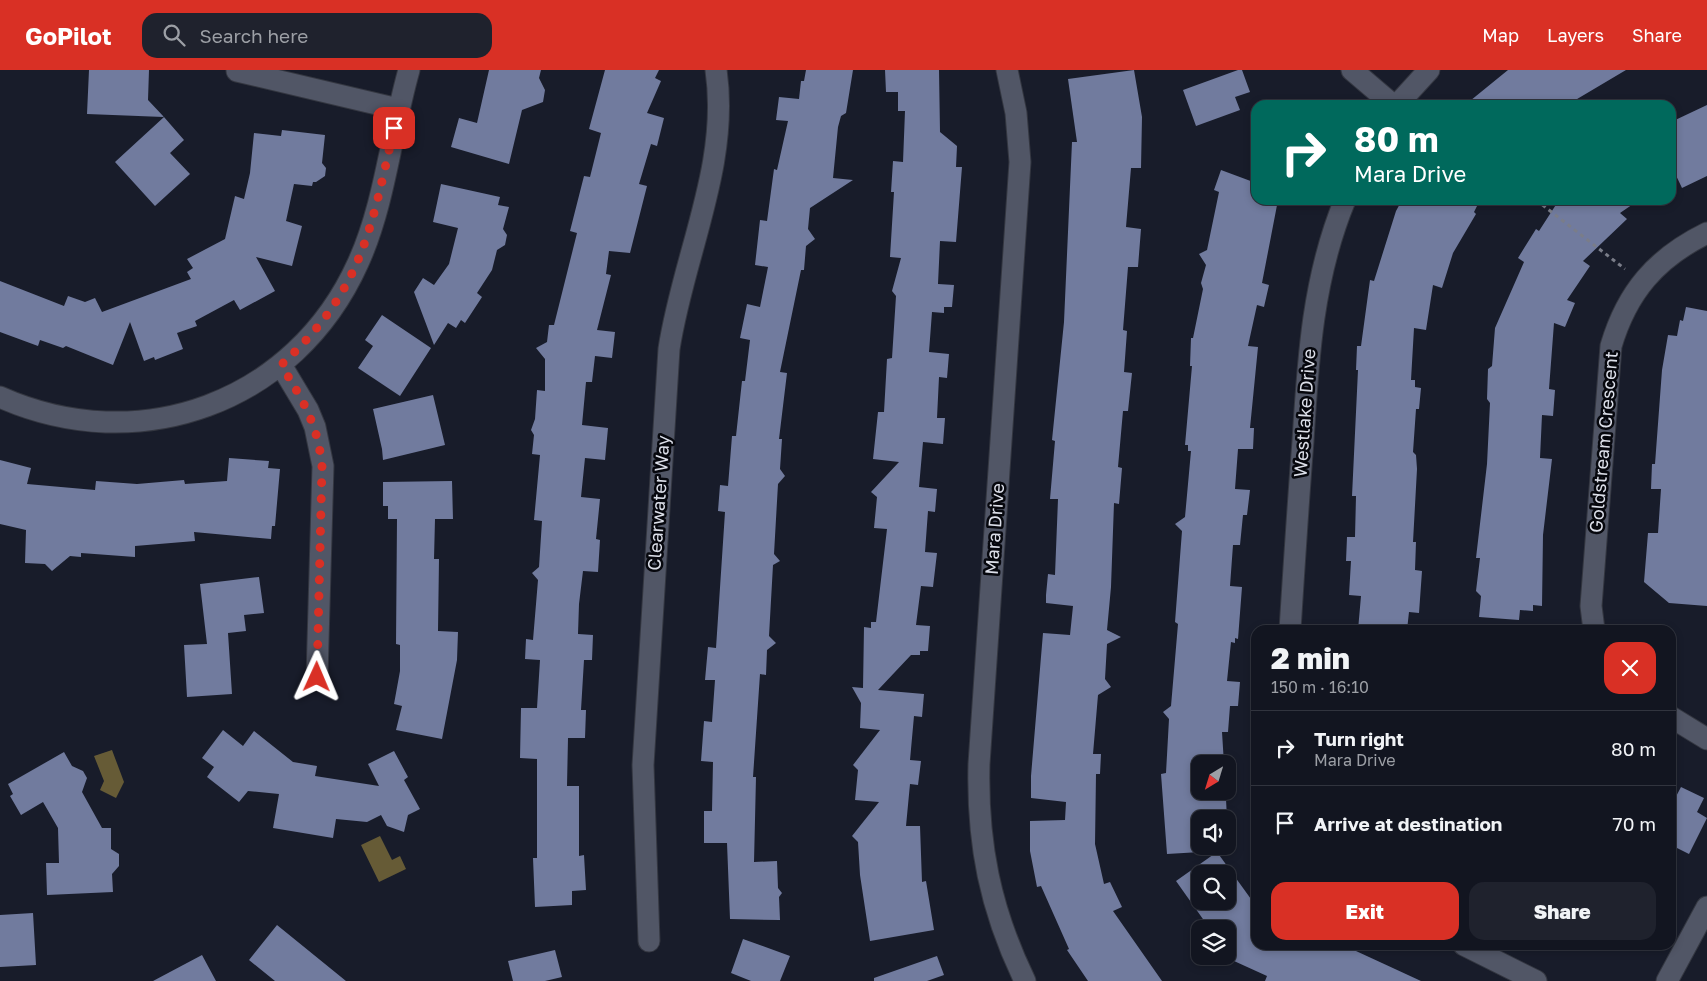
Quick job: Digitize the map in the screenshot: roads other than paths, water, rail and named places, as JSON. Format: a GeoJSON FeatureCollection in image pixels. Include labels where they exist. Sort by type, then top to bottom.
{"type":"FeatureCollection","features":[{"type":"Feature","properties":{"kind":"street"},"geometry":{"type":"LineString","coordinates":[[0,397],[21,406],[79,421],[108,423],[158,420],[185,414],[219,402],[251,386],[281,365],[325,319],[338,300],[358,261],[374,218],[398,109],[410,70]]}},
{"type":"Feature","properties":{"kind":"street","name":"Clearwater Way"},"geometry":{"type":"LineString","coordinates":[[649,941],[643,765],[669,349],[678,301],[715,155],[719,113],[716,70]]}},
{"type":"Feature","properties":{"kind":"street","name":"Mara Drive"},"geometry":{"type":"LineString","coordinates":[[1007,70],[1016,113],[1019,179],[978,802],[981,838],[990,892],[1005,937],[1025,981]]}},
{"type":"Feature","properties":{"kind":"street"},"geometry":{"type":"LineString","coordinates":[[1352,70],[1389,100]]}},
{"type":"Feature","properties":{"kind":"street"},"geometry":{"type":"LineString","coordinates":[[1400,100],[1429,70]]}},
{"type":"Feature","properties":{"kind":"street"},"geometry":{"type":"LineString","coordinates":[[237,71],[398,109]]}},
{"type":"Feature","properties":{"kind":"street","name":"Westlake Drive"},"geometry":{"type":"LineString","coordinates":[[1290,625],[1309,344],[1324,263],[1335,224],[1343,205]]}},
{"type":"Feature","properties":{"kind":"street","name":"Goldstream Crescent"},"geometry":{"type":"LineString","coordinates":[[1593,625],[1591,606],[1612,346],[1618,322],[1628,302],[1642,282],[1666,258],[1707,233]]}},
{"type":"Feature","properties":{"kind":"street"},"geometry":{"type":"LineString","coordinates":[[281,365],[308,410],[320,447],[322,466],[317,677]]}},
{"type":"Feature","properties":{"kind":"street"},"geometry":{"type":"LineString","coordinates":[[1676,720],[1707,739]]}},
{"type":"Feature","properties":{"kind":"street"},"geometry":{"type":"LineString","coordinates":[[1667,981],[1707,907]]}},
{"type":"Feature","properties":{"kind":"street"},"geometry":{"type":"LineString","coordinates":[[1474,950],[1536,981]]}}]}
